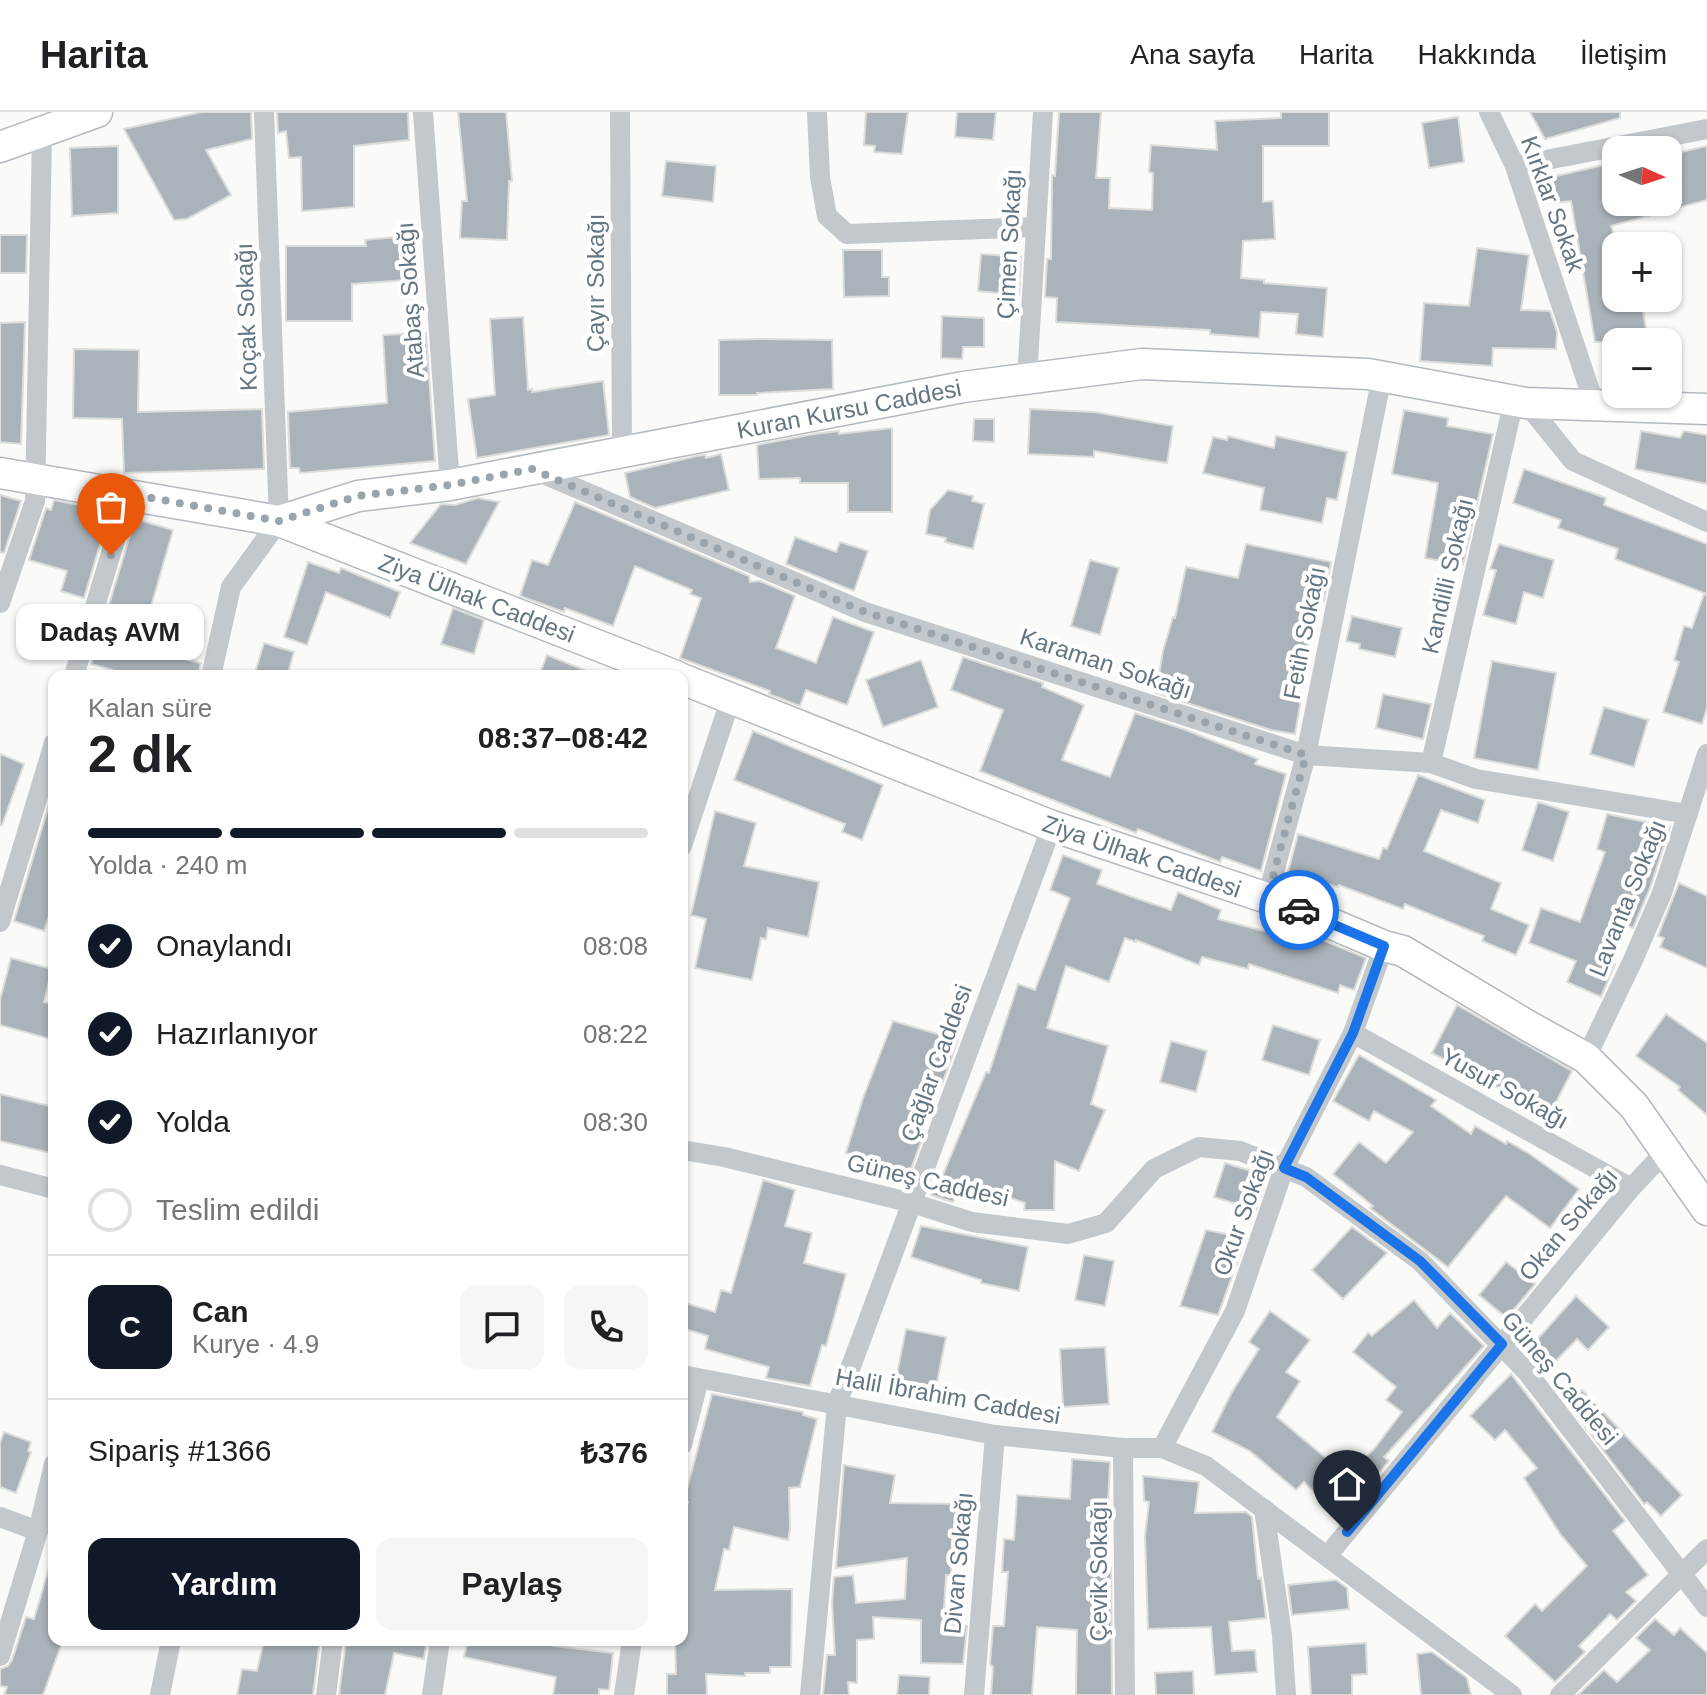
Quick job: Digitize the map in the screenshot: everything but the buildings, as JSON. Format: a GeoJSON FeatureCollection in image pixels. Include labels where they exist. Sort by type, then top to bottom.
{"type":"FeatureCollection","features":[{"type":"Feature","properties":{"kind":"street"},"geometry":{"type":"LineString","coordinates":[[0,147],[97,112]]}},
{"type":"Feature","properties":{"kind":"street","name":"Koçak Sokağı"},"geometry":{"type":"LineString","coordinates":[[264,112],[279,521]]}},
{"type":"Feature","properties":{"kind":"street","name":"Atabaş Sokağı"},"geometry":{"type":"LineString","coordinates":[[423,112],[450,485]]}},
{"type":"Feature","properties":{"kind":"street","name":"Çayır Sokağı"},"geometry":{"type":"LineString","coordinates":[[620,112],[622,453]]}},
{"type":"Feature","properties":{"kind":"street"},"geometry":{"type":"LineString","coordinates":[[817,112],[820,177],[827,216],[847,234],[1036,227]]}},
{"type":"Feature","properties":{"kind":"street","name":"Çimen Sokağı"},"geometry":{"type":"LineString","coordinates":[[1027,379],[1043,112]]}},
{"type":"Feature","properties":{"kind":"street","name":"Kırklar Sokak"},"geometry":{"type":"LineString","coordinates":[[1489,112],[1515,166],[1595,406]]}},
{"type":"Feature","properties":{"kind":"street"},"geometry":{"type":"LineString","coordinates":[[1515,166],[1707,129]]}},
{"type":"Feature","properties":{"kind":"street"},"geometry":{"type":"LineString","coordinates":[[0,603],[35,501],[42,134]]}},
{"type":"Feature","properties":{"kind":"street","name":"Kuran Kursu Caddesi"},"geometry":{"type":"LineString","coordinates":[[0,473],[279,521],[358,496],[450,485],[963,387],[1142,364],[1382,376],[1520,402],[1707,409]]}},
{"type":"Feature","properties":{"kind":"street","name":"Fetih Sokağı"},"geometry":{"type":"LineString","coordinates":[[1267,898],[1306,755],[1382,376]]}},
{"type":"Feature","properties":{"kind":"street"},"geometry":{"type":"LineString","coordinates":[[1520,402],[1573,461],[1707,522]]}},
{"type":"Feature","properties":{"kind":"street","name":"Kandilli Sokağı"},"geometry":{"type":"LineString","coordinates":[[1431,763],[1520,402]]}},
{"type":"Feature","properties":{"kind":"street","name":"Karaman Sokağı"},"geometry":{"type":"LineString","coordinates":[[532,469],[865,612],[1306,755],[1431,763],[1476,779],[1688,814]]}},
{"type":"Feature","properties":{"kind":"street"},"geometry":{"type":"LineString","coordinates":[[76,670],[129,494]]}},
{"type":"Feature","properties":{"kind":"street"},"geometry":{"type":"LineString","coordinates":[[212,670],[231,587],[279,521]]}},
{"type":"Feature","properties":{"kind":"street","name":"Ziya Ülhak Caddesi"},"geometry":{"type":"LineString","coordinates":[[279,521],[661,670]]}},
{"type":"Feature","properties":{"kind":"street","name":"Ziya Ülhak Caddesi"},"geometry":{"type":"LineString","coordinates":[[688,681],[1052,826],[1267,898],[1403,951],[1586,1058],[1634,1106],[1707,1210]]}},
{"type":"Feature","properties":{"kind":"street"},"geometry":{"type":"LineString","coordinates":[[688,825],[731,698]]}},
{"type":"Feature","properties":{"kind":"street","name":"Lavanta Sokağı"},"geometry":{"type":"LineString","coordinates":[[1586,1058],[1662,893],[1707,754]]}},
{"type":"Feature","properties":{"kind":"street"},"geometry":{"type":"LineString","coordinates":[[0,922],[48,763]]}},
{"type":"Feature","properties":{"kind":"street","name":"Çağlar Caddesi"},"geometry":{"type":"LineString","coordinates":[[810,1695],[837,1404],[1052,826]]}},
{"type":"Feature","properties":{"kind":"street","name":"Okur Sokağı"},"geometry":{"type":"LineString","coordinates":[[1162,1448],[1235,1311],[1284,1168],[1353,1033],[1384,946]]}},
{"type":"Feature","properties":{"kind":"street","name":"Yusuf Sokağı"},"geometry":{"type":"LineString","coordinates":[[1353,1033],[1631,1188]]}},
{"type":"Feature","properties":{"kind":"street","name":"Güneş Caddesi"},"geometry":{"type":"LineString","coordinates":[[688,1151],[912,1203],[972,1222],[1068,1234],[1106,1223],[1154,1169],[1199,1147],[1240,1151],[1306,1177],[1420,1261],[1502,1344],[1527,1372],[1707,1607]]}},
{"type":"Feature","properties":{"kind":"street","name":"Okan Sokağı"},"geometry":{"type":"LineString","coordinates":[[1328,1555],[1631,1188],[1666,1151]]}},
{"type":"Feature","properties":{"kind":"street"},"geometry":{"type":"LineString","coordinates":[[0,1175],[48,1187]]}},
{"type":"Feature","properties":{"kind":"street","name":"Halil İbrahim Caddesi"},"geometry":{"type":"LineString","coordinates":[[690,1377],[995,1435],[1123,1448],[1162,1448],[1206,1466],[1328,1555],[1503,1692]]}},
{"type":"Feature","properties":{"kind":"street","name":"Divan Sokağı"},"geometry":{"type":"LineString","coordinates":[[974,1695],[995,1435]]}},
{"type":"Feature","properties":{"kind":"street","name":"Çevik Sokağı"},"geometry":{"type":"LineString","coordinates":[[1123,1448],[1125,1695]]}},
{"type":"Feature","properties":{"kind":"street"},"geometry":{"type":"LineString","coordinates":[[0,1656],[48,1489]]}},
{"type":"Feature","properties":{"kind":"street"},"geometry":{"type":"LineString","coordinates":[[1264,1509],[1282,1635],[1286,1695]]}},
{"type":"Feature","properties":{"kind":"street"},"geometry":{"type":"LineString","coordinates":[[0,1517],[38,1531]]}},
{"type":"Feature","properties":{"kind":"street"},"geometry":{"type":"LineString","coordinates":[[1560,1695],[1707,1549]]}},
{"type":"Feature","properties":{"kind":"street"},"geometry":{"type":"LineString","coordinates":[[160,1695],[170,1646]]}},
{"type":"Feature","properties":{"kind":"street"},"geometry":{"type":"LineString","coordinates":[[326,1695],[332,1646]]}},
{"type":"Feature","properties":{"kind":"street"},"geometry":{"type":"LineString","coordinates":[[432,1695],[439,1646]]}},
{"type":"Feature","properties":{"kind":"street"},"geometry":{"type":"LineString","coordinates":[[624,1695],[631,1646]]}},
{"type":"Feature","properties":{"kind":"way so far"},"geometry":{"type":"LineString","coordinates":[[111,555],[129,494],[279,521],[358,496],[450,485],[532,469],[865,612],[1306,755],[1267,898],[1299,910]]}},
{"type":"Feature","properties":{"kind":"place","name":"Dadaş AVM"},"geometry":{"type":"Point","coordinates":[111,555]}},
{"type":"Feature","properties":{"kind":"route"},"geometry":{"type":"LineString","coordinates":[[1299,910],[1384,946],[1353,1033],[1284,1168],[1306,1177],[1420,1261],[1502,1344],[1347,1532]]}}]}
